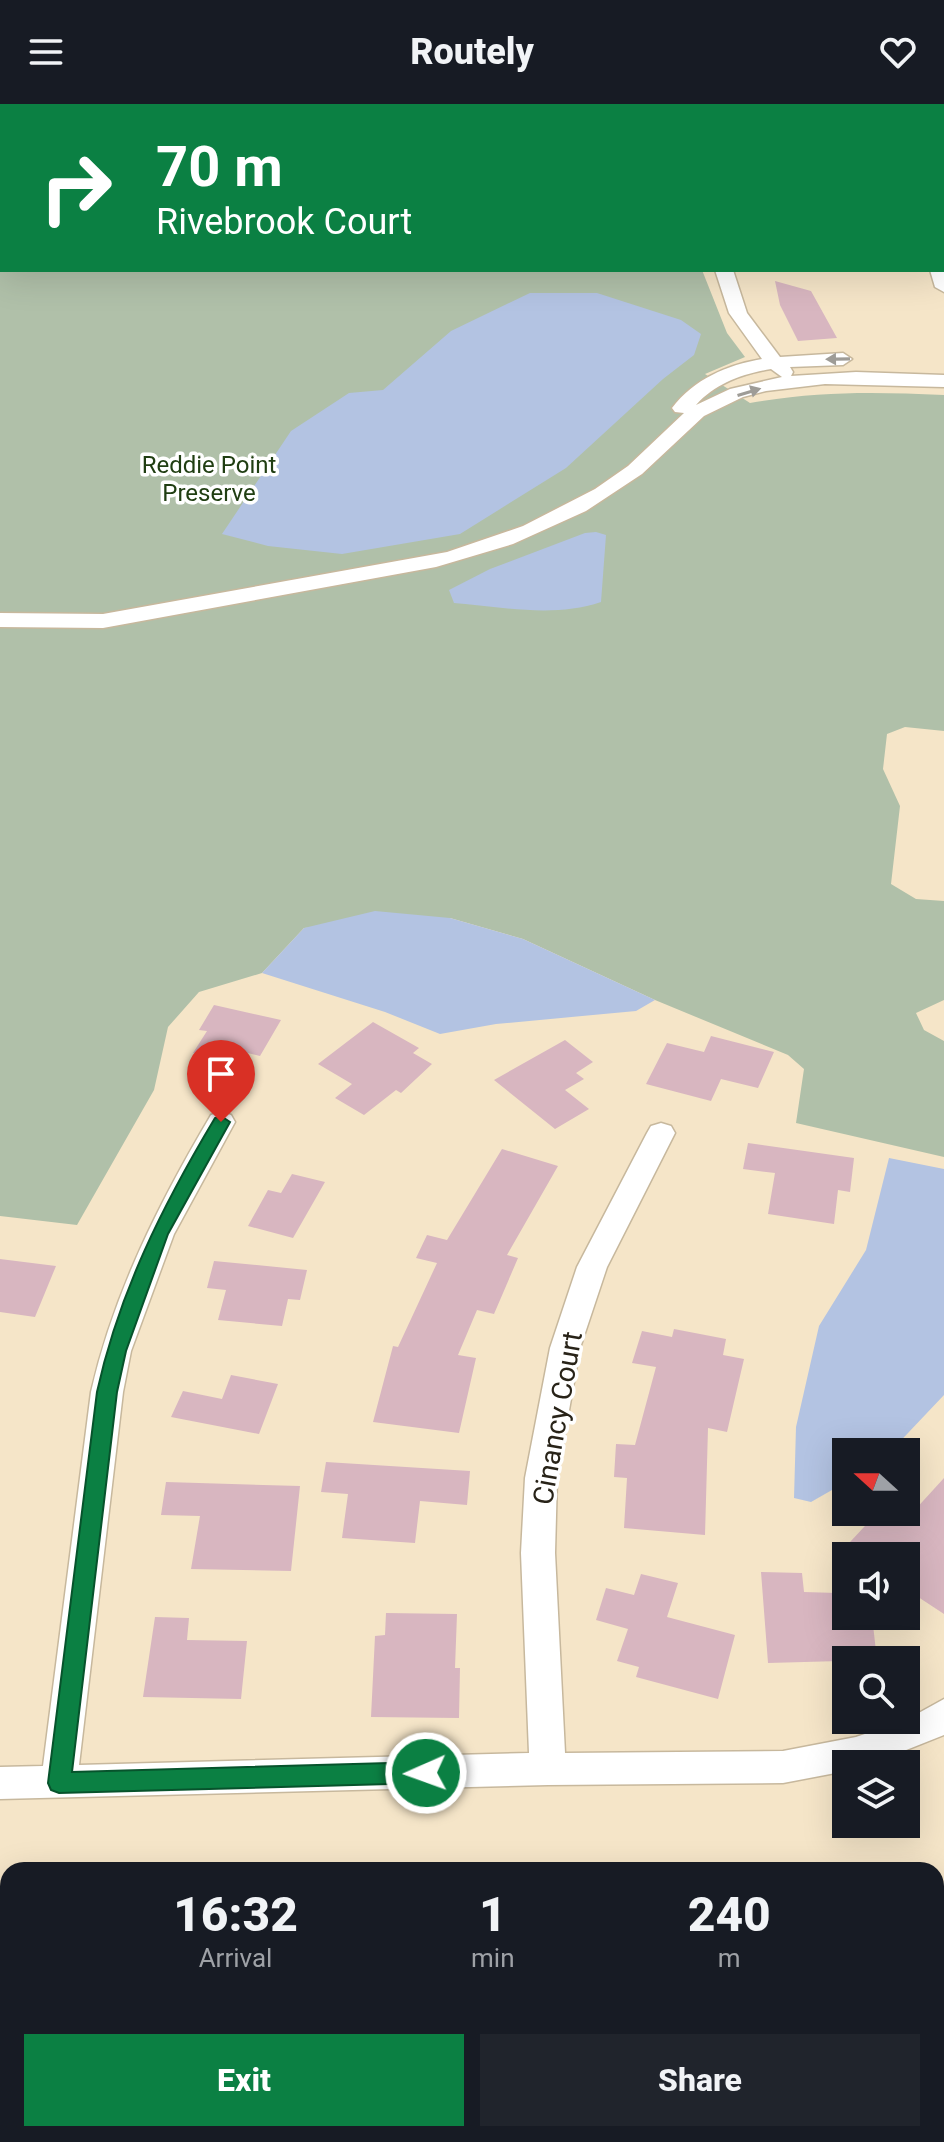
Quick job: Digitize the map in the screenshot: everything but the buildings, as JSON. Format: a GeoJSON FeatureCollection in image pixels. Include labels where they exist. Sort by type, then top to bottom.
{"type":"FeatureCollection","features":[{"type":"Feature","properties":{"kind":"street"},"geometry":{"type":"LineString","coordinates":[[724,272],[727,292],[735,311],[747,330],[793,381]]}},
{"type":"Feature","properties":{"kind":"street"},"geometry":{"type":"LineString","coordinates":[[679,424],[682,407],[697,390],[718,378],[775,362],[846,359],[944,362]]}},
{"type":"Feature","properties":{"kind":"street"},"geometry":{"type":"LineString","coordinates":[[0,620],[103,621],[390,571],[480,550],[561,515],[623,479],[649,458],[679,424],[712,403],[793,381],[864,377],[944,381]]}},
{"type":"Feature","properties":{"kind":"street"},"geometry":{"type":"LineString","coordinates":[[59,1783],[107,1392],[116,1351],[159,1234],[221,1122]]}},
{"type":"Feature","properties":{"kind":"street","name":"Cinancy Court"},"geometry":{"type":"LineString","coordinates":[[548,1769],[538,1553],[541,1478],[565,1348],[592,1267],[661,1133]]}},
{"type":"Feature","properties":{"kind":"street"},"geometry":{"type":"LineString","coordinates":[[0,1783],[548,1769],[783,1767],[857,1753],[930,1725],[944,1715]]}},
{"type":"Feature","properties":{"kind":"green space","name":"Reddie Point Preserve"},"geometry":{"type":"Polygon","coordinates":[[[0,272],[703,272],[727,333],[745,357],[705,374],[750,403],[847,393],[944,395],[944,731],[905,727],[887,734],[883,769],[900,806],[891,884],[916,899],[944,901],[944,1000],[916,1013],[924,1030],[944,1041],[944,1157],[796,1123],[804,1069],[788,1055],[655,1000],[523,939],[450,918],[304,928],[262,973],[199,992],[168,1027],[154,1090],[77,1225],[0,1216],[0,272]]]}},
{"type":"Feature","properties":{"kind":"water"},"geometry":{"type":"Polygon","coordinates":[[[530,293],[597,293],[681,320],[701,334],[694,355],[663,379],[566,468],[460,534],[342,554],[268,546],[222,534],[291,431],[349,393],[383,390],[451,331],[530,293]]]}},
{"type":"Feature","properties":{"kind":"water"},"geometry":{"type":"Polygon","coordinates":[[[585,533],[606,535],[601,602],[546,610],[454,603],[449,590],[490,569],[585,533]]]}},
{"type":"Feature","properties":{"kind":"water"},"geometry":{"type":"Polygon","coordinates":[[[375,911],[450,918],[523,939],[655,1000],[636,1011],[496,1024],[440,1034],[385,1012],[262,973],[304,928],[375,911]]]}},
{"type":"Feature","properties":{"kind":"water"},"geometry":{"type":"Polygon","coordinates":[[[889,1158],[944,1169],[944,1395],[903,1438],[832,1438],[832,1490],[811,1502],[794,1498],[796,1427],[819,1326],[866,1250],[889,1158]]]}},
{"type":"Feature","properties":{"kind":"route"},"geometry":{"type":"LineString","coordinates":[[221,1122],[159,1234],[116,1351],[107,1392],[59,1783],[426,1773]]}}]}
